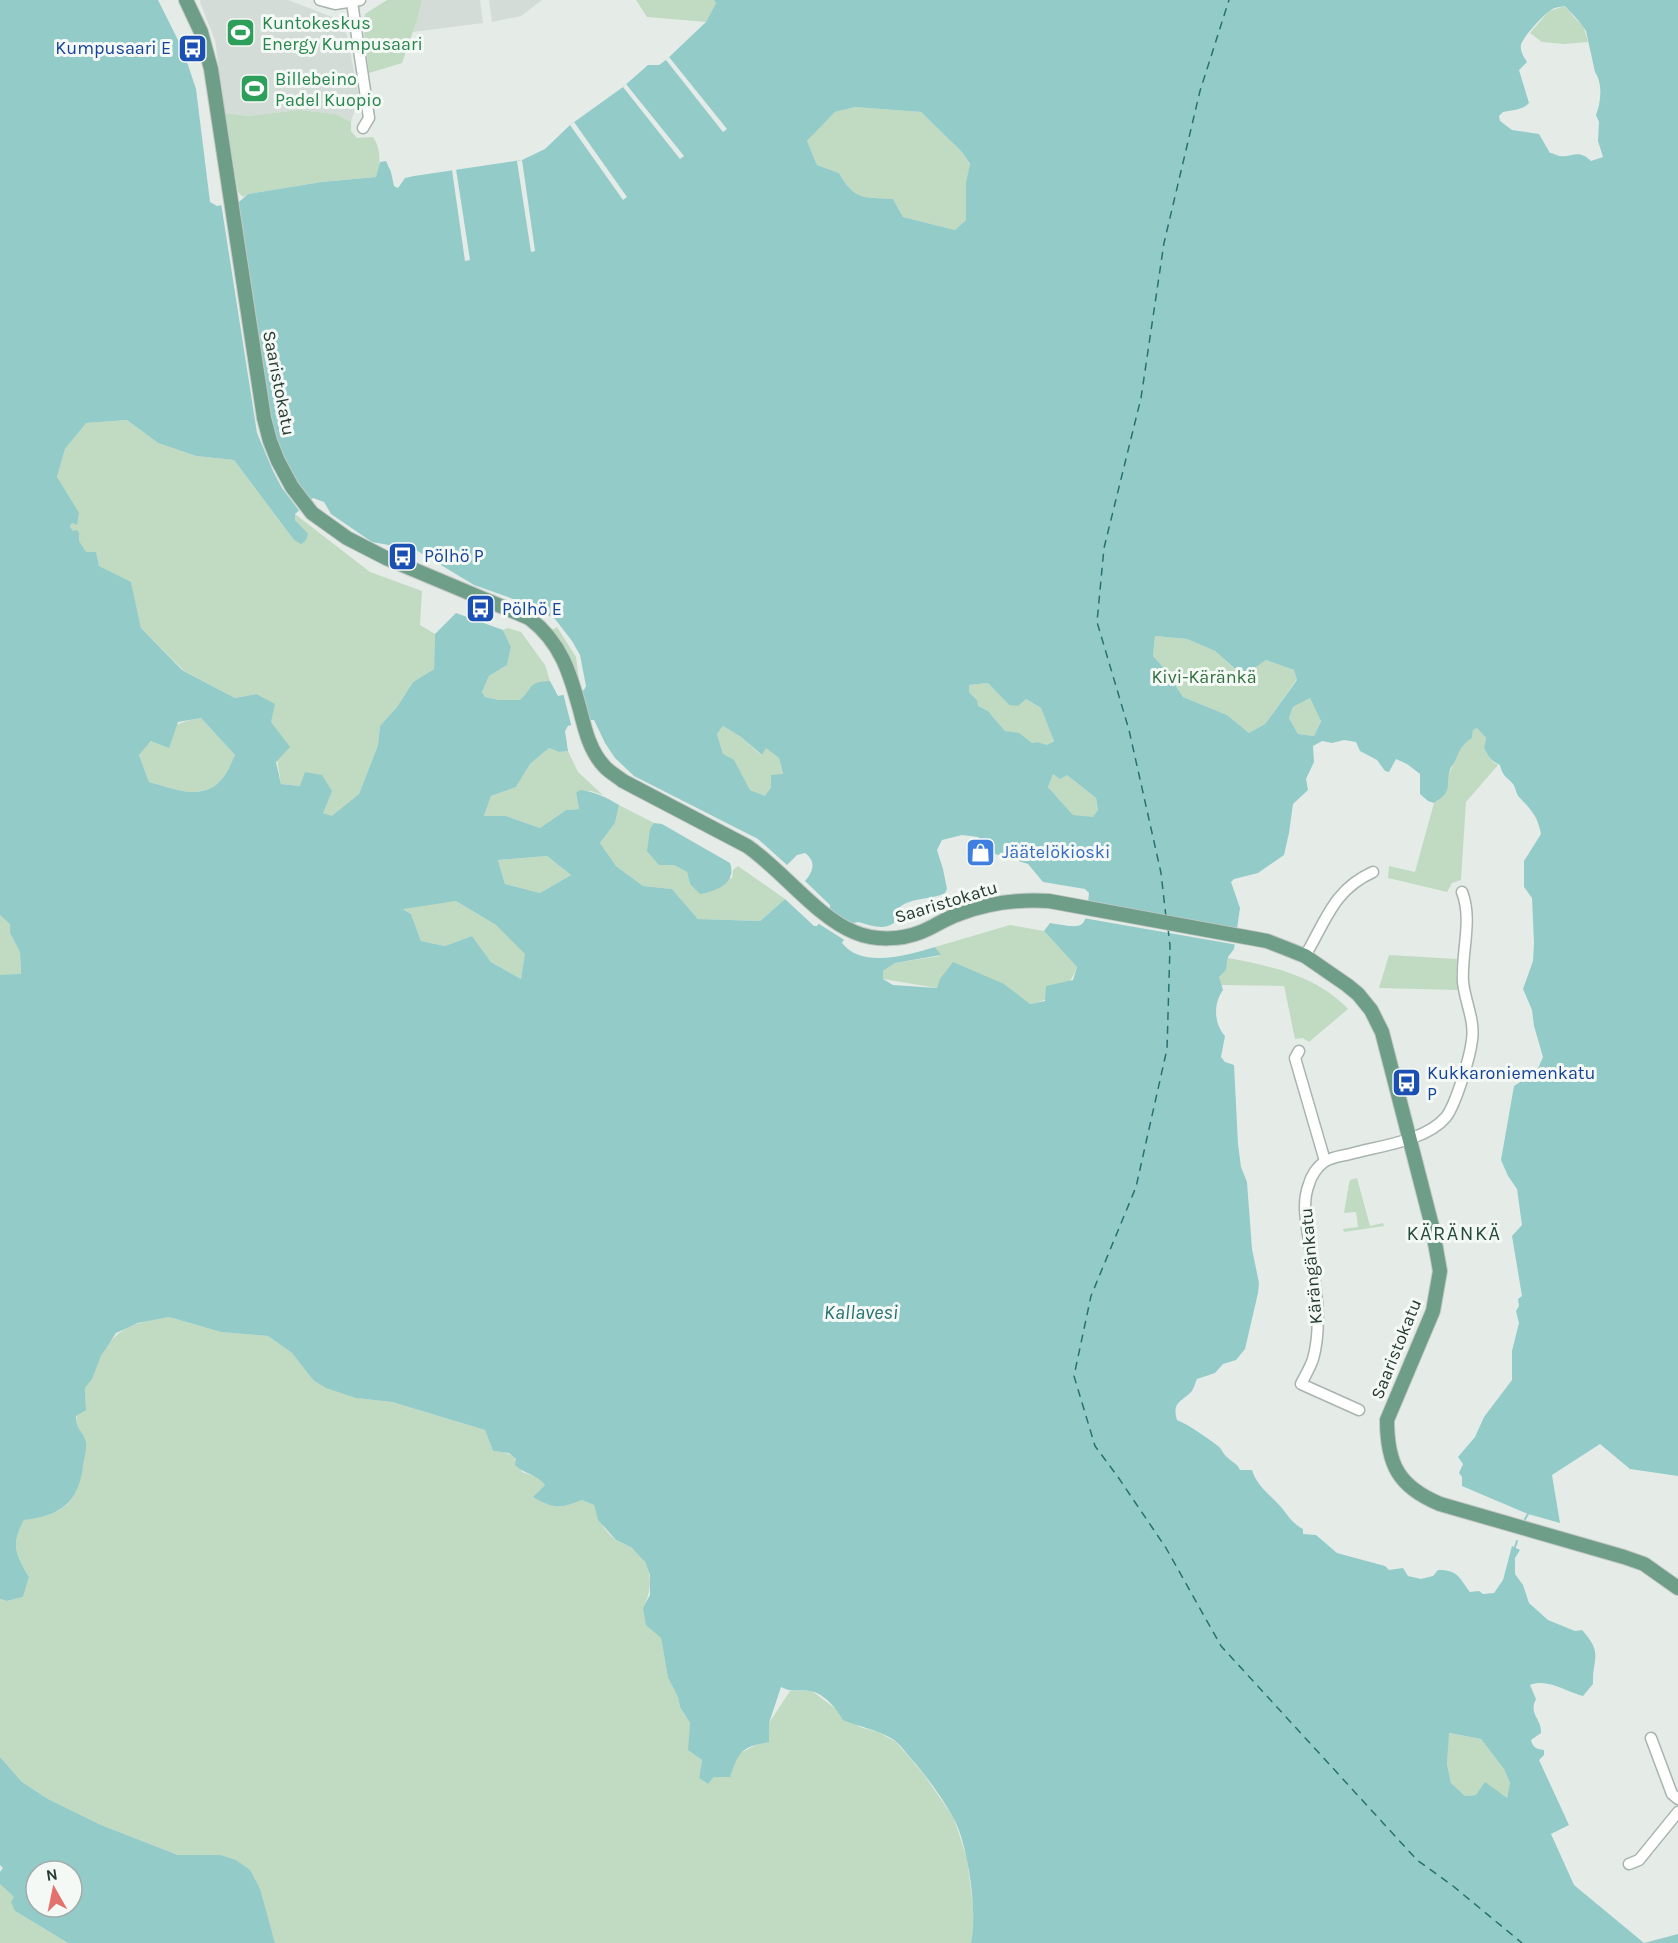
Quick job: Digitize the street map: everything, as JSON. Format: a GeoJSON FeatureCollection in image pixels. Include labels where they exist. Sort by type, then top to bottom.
{"type":"FeatureCollection","features":[{"type":"Feature","properties":{"kind":"main road","name":"Saaristokatu"},"geometry":{"type":"LineString","coordinates":[[186,0],[204,39],[211,69],[264,418],[270,441],[292,487],[312,513],[347,538],[386,558],[529,618],[543,629],[557,647],[573,683],[586,733],[604,767],[623,781],[747,846],[840,925],[855,933],[879,938],[903,937],[922,932],[957,914],[997,903],[1049,901],[1267,941],[1305,956],[1347,985],[1371,1010],[1382,1032],[1431,1226],[1440,1271],[1433,1311],[1387,1420],[1387,1439],[1393,1462],[1401,1478],[1415,1492],[1433,1501],[1644,1564],[1678,1588]]}},
{"type":"Feature","properties":{"kind":"street"},"geometry":{"type":"LineString","coordinates":[[320,0],[335,4],[356,1],[369,118],[363,128]]}},
{"type":"Feature","properties":{"kind":"street"},"geometry":{"type":"LineString","coordinates":[[1305,956],[1339,895],[1357,879],[1373,872]]}},
{"type":"Feature","properties":{"kind":"street"},"geometry":{"type":"LineString","coordinates":[[1299,1051],[1295,1058],[1325,1161],[1418,1136],[1435,1127],[1445,1118],[1453,1106],[1472,1040],[1472,1022],[1462,972],[1466,902],[1462,892]]}},
{"type":"Feature","properties":{"kind":"street","name":"Kärängänkatu"},"geometry":{"type":"LineString","coordinates":[[1325,1161],[1308,1184],[1305,1204],[1318,1323],[1312,1361],[1301,1384],[1359,1410]]}},
{"type":"Feature","properties":{"kind":"street"},"geometry":{"type":"LineString","coordinates":[[1651,1738],[1672,1794],[1678,1799]]}},
{"type":"Feature","properties":{"kind":"street"},"geometry":{"type":"LineString","coordinates":[[1629,1864],[1639,1860],[1678,1812]]}},
{"type":"Feature","properties":{"kind":"shaded area"},"geometry":{"type":"Polygon","coordinates":[[[201,0],[288,0],[332,17],[342,25],[347,35],[359,97],[351,122],[335,114],[299,110],[248,116],[225,113],[215,40],[201,0]]]}},
{"type":"Feature","properties":{"kind":"shaded area"},"geometry":{"type":"Polygon","coordinates":[[[422,0],[480,0],[483,23],[413,32],[422,0]]]}},
{"type":"Feature","properties":{"kind":"shaded area"},"geometry":{"type":"Polygon","coordinates":[[[489,0],[542,0],[521,16],[492,22],[489,0]]]}},
{"type":"Feature","properties":{"kind":"green space"},"geometry":{"type":"Polygon","coordinates":[[[387,0],[422,0],[402,63],[369,73],[363,24],[365,14],[387,0]]]}},
{"type":"Feature","properties":{"kind":"green space"},"geometry":{"type":"Polygon","coordinates":[[[636,0],[714,0],[716,3],[706,22],[647,17],[636,0]]]}},
{"type":"Feature","properties":{"kind":"green space"},"geometry":{"type":"Polygon","coordinates":[[[1565,6],[1583,25],[1588,42],[1564,44],[1542,42],[1530,33],[1549,11],[1565,6]]]}},
{"type":"Feature","properties":{"kind":"green space"},"geometry":{"type":"Polygon","coordinates":[[[855,107],[921,112],[962,152],[970,165],[966,182],[966,220],[955,230],[903,217],[893,199],[861,196],[850,189],[839,173],[817,165],[807,141],[835,112],[855,107]]]}},
{"type":"Feature","properties":{"kind":"green space"},"geometry":{"type":"Polygon","coordinates":[[[299,110],[335,114],[351,122],[351,131],[357,138],[373,137],[378,146],[379,157],[376,177],[320,182],[248,194],[243,197],[238,192],[225,113],[248,116],[299,110]]]}},
{"type":"Feature","properties":{"kind":"green space"},"geometry":{"type":"Polygon","coordinates":[[[127,420],[158,443],[196,456],[234,460],[294,540],[300,526],[295,520],[295,514],[370,572],[422,591],[420,625],[435,634],[434,669],[413,682],[397,707],[380,726],[378,745],[359,794],[332,817],[323,813],[300,786],[281,784],[271,722],[256,694],[235,698],[183,670],[141,628],[131,583],[99,566],[96,552],[86,553],[70,528],[72,523],[77,525],[57,477],[65,449],[85,423],[127,420]]]}},
{"type":"Feature","properties":{"kind":"green space"},"geometry":{"type":"Polygon","coordinates":[[[557,627],[576,657],[579,680],[576,682],[562,644],[552,630],[557,627]]]}},
{"type":"Feature","properties":{"kind":"green space"},"geometry":{"type":"Polygon","coordinates":[[[508,628],[521,632],[545,665],[550,681],[537,683],[531,687],[520,701],[485,697],[482,692],[489,676],[507,665],[511,647],[503,630],[508,628]]]}},
{"type":"Feature","properties":{"kind":"green space","name":"Kivi-Käränkä"},"geometry":{"type":"Polygon","coordinates":[[[1155,636],[1187,639],[1215,651],[1242,676],[1266,660],[1294,670],[1297,679],[1265,724],[1249,733],[1227,715],[1183,697],[1153,656],[1155,636]]]}},
{"type":"Feature","properties":{"kind":"green space"},"geometry":{"type":"Polygon","coordinates":[[[988,683],[1009,705],[1026,699],[1041,708],[1054,740],[1047,746],[1037,742],[1031,743],[1018,733],[1005,731],[988,711],[977,706],[977,700],[969,692],[969,685],[988,683]]]}},
{"type":"Feature","properties":{"kind":"green space"},"geometry":{"type":"Polygon","coordinates":[[[1310,698],[1321,720],[1314,736],[1298,734],[1289,718],[1293,707],[1310,698]]]}},
{"type":"Feature","properties":{"kind":"green space"},"geometry":{"type":"Polygon","coordinates":[[[201,718],[235,755],[221,780],[213,787],[196,792],[186,792],[149,782],[139,755],[166,730],[201,718]]]}},
{"type":"Feature","properties":{"kind":"green space"},"geometry":{"type":"Polygon","coordinates":[[[723,726],[741,737],[761,755],[766,747],[779,758],[783,775],[765,796],[750,790],[723,754],[717,734],[723,726]]]}},
{"type":"Feature","properties":{"kind":"green space"},"geometry":{"type":"Polygon","coordinates":[[[1477,728],[1486,738],[1484,749],[1498,765],[1466,802],[1461,880],[1452,883],[1447,892],[1388,878],[1389,866],[1415,872],[1434,803],[1440,799],[1459,748],[1472,738],[1473,730],[1477,728]]]}},
{"type":"Feature","properties":{"kind":"green space"},"geometry":{"type":"Polygon","coordinates":[[[549,748],[559,752],[568,751],[578,772],[603,795],[591,791],[576,794],[579,809],[566,810],[540,828],[506,816],[484,816],[491,796],[516,787],[530,764],[549,748]]]}},
{"type":"Feature","properties":{"kind":"green space"},"geometry":{"type":"Polygon","coordinates":[[[1053,773],[1067,775],[1096,798],[1098,810],[1093,818],[1073,815],[1048,787],[1053,773]]]}},
{"type":"Feature","properties":{"kind":"green space"},"geometry":{"type":"Polygon","coordinates":[[[619,805],[654,823],[651,838],[659,865],[674,865],[687,872],[690,884],[732,878],[733,870],[738,866],[785,899],[760,921],[698,919],[672,889],[643,886],[616,866],[600,843],[615,823],[619,805]]]}},
{"type":"Feature","properties":{"kind":"green space"},"geometry":{"type":"Polygon","coordinates":[[[547,856],[571,875],[540,893],[505,884],[498,860],[547,856]]]}},
{"type":"Feature","properties":{"kind":"green space"},"geometry":{"type":"Polygon","coordinates":[[[456,901],[496,925],[526,954],[521,979],[491,962],[472,936],[445,946],[421,941],[411,914],[402,908],[456,901]]]}},
{"type":"Feature","properties":{"kind":"green space"},"geometry":{"type":"Polygon","coordinates":[[[0,915],[11,924],[10,933],[20,952],[21,975],[0,975],[0,915]]]}},
{"type":"Feature","properties":{"kind":"green space"},"geometry":{"type":"Polygon","coordinates":[[[1010,925],[1044,931],[1077,967],[1065,987],[1052,997],[1029,1004],[1004,984],[937,988],[883,979],[883,971],[895,963],[940,956],[935,947],[1010,925]]]}},
{"type":"Feature","properties":{"kind":"green space"},"geometry":{"type":"Polygon","coordinates":[[[1389,955],[1457,959],[1458,990],[1379,988],[1389,955]]]}},
{"type":"Feature","properties":{"kind":"green space"},"geometry":{"type":"Polygon","coordinates":[[[1228,958],[1277,969],[1308,980],[1336,998],[1348,1009],[1309,1042],[1303,1038],[1295,1039],[1284,986],[1221,985],[1219,977],[1226,970],[1228,958]]]}},
{"type":"Feature","properties":{"kind":"green space"},"geometry":{"type":"Polygon","coordinates":[[[1357,1178],[1370,1226],[1383,1223],[1384,1226],[1344,1232],[1343,1229],[1358,1227],[1356,1212],[1344,1213],[1350,1180],[1357,1178]]]}},
{"type":"Feature","properties":{"kind":"green space"},"geometry":{"type":"Polygon","coordinates":[[[169,1317],[221,1332],[268,1336],[292,1353],[313,1380],[356,1398],[392,1402],[485,1430],[493,1451],[512,1456],[522,1472],[540,1478],[545,1485],[534,1497],[553,1506],[568,1505],[582,1500],[594,1505],[608,1533],[640,1555],[648,1569],[649,1592],[643,1609],[661,1638],[668,1678],[678,1697],[680,1707],[690,1723],[689,1750],[702,1760],[699,1778],[708,1784],[735,1757],[751,1747],[769,1741],[769,1723],[790,1691],[812,1691],[860,1727],[878,1732],[896,1742],[922,1772],[954,1818],[967,1859],[973,1906],[974,1931],[971,1943],[275,1943],[270,1926],[220,1855],[178,1855],[101,1825],[48,1799],[22,1782],[0,1757],[0,1599],[7,1601],[23,1597],[29,1577],[20,1562],[16,1549],[17,1536],[24,1520],[56,1512],[73,1496],[81,1473],[86,1442],[76,1425],[77,1415],[86,1409],[85,1388],[108,1344],[130,1326],[169,1317]]]}},
{"type":"Feature","properties":{"kind":"green space"},"geometry":{"type":"Polygon","coordinates":[[[1448,1733],[1481,1739],[1504,1769],[1510,1783],[1507,1798],[1465,1796],[1451,1783],[1447,1764],[1448,1733]]]}},
{"type":"Feature","properties":{"kind":"green space"},"geometry":{"type":"Polygon","coordinates":[[[0,1884],[14,1897],[15,1911],[24,1916],[24,1919],[28,1919],[68,1943],[0,1943],[0,1884]]]}},
{"type":"Feature","properties":{"kind":"water","name":"Kallavesi"},"geometry":{"type":"Polygon","coordinates":[[[0,0],[158,0],[183,50],[196,89],[210,202],[217,206],[239,202],[248,194],[321,182],[376,177],[380,162],[386,161],[394,186],[398,188],[405,178],[522,160],[545,149],[570,125],[623,87],[648,65],[659,65],[666,60],[706,22],[716,3],[714,0],[1678,0],[1678,1476],[1630,1469],[1600,1444],[1552,1475],[1560,1523],[1528,1514],[1462,1486],[1462,1477],[1459,1473],[1463,1464],[1458,1457],[1475,1437],[1484,1417],[1512,1380],[1512,1351],[1519,1323],[1516,1311],[1519,1306],[1518,1299],[1522,1296],[1512,1236],[1522,1225],[1517,1189],[1501,1160],[1514,1086],[1537,1071],[1543,1057],[1532,1010],[1523,989],[1533,961],[1534,943],[1532,898],[1524,887],[1524,861],[1541,834],[1538,822],[1518,796],[1511,781],[1504,775],[1500,765],[1487,753],[1484,748],[1486,738],[1477,728],[1473,730],[1472,738],[1461,748],[1451,767],[1447,792],[1434,803],[1420,794],[1420,774],[1407,764],[1396,759],[1389,772],[1385,771],[1377,760],[1360,751],[1356,742],[1322,741],[1313,746],[1314,762],[1306,779],[1308,790],[1293,804],[1284,855],[1258,873],[1234,879],[1231,882],[1240,908],[1234,949],[1228,957],[1226,970],[1219,977],[1223,990],[1216,1014],[1221,1031],[1225,1036],[1221,1057],[1225,1062],[1234,1065],[1238,1144],[1241,1167],[1247,1182],[1252,1249],[1259,1283],[1258,1293],[1245,1349],[1236,1360],[1223,1364],[1215,1373],[1197,1379],[1192,1391],[1176,1406],[1177,1420],[1193,1428],[1218,1446],[1240,1470],[1252,1470],[1262,1488],[1293,1522],[1303,1529],[1303,1534],[1316,1535],[1337,1553],[1385,1566],[1389,1570],[1403,1568],[1408,1576],[1421,1579],[1433,1576],[1438,1570],[1450,1571],[1458,1576],[1470,1592],[1479,1591],[1483,1594],[1494,1593],[1503,1580],[1512,1546],[1520,1550],[1515,1558],[1515,1574],[1523,1585],[1529,1603],[1548,1620],[1575,1631],[1582,1630],[1595,1651],[1593,1684],[1583,1696],[1550,1684],[1530,1685],[1536,1699],[1534,1713],[1541,1728],[1541,1733],[1531,1740],[1536,1748],[1544,1750],[1544,1755],[1539,1760],[1569,1825],[1551,1834],[1574,1885],[1644,1943],[971,1943],[973,1915],[970,1879],[958,1829],[936,1790],[897,1742],[843,1720],[830,1702],[815,1692],[789,1690],[781,1687],[769,1723],[769,1742],[747,1748],[736,1761],[730,1777],[714,1777],[708,1784],[699,1778],[702,1760],[688,1750],[690,1723],[680,1707],[678,1697],[668,1678],[661,1638],[646,1625],[643,1608],[650,1595],[650,1575],[645,1562],[632,1548],[616,1540],[598,1520],[594,1505],[582,1500],[568,1505],[552,1506],[540,1501],[533,1497],[545,1485],[538,1478],[515,1465],[516,1459],[509,1453],[493,1451],[485,1430],[392,1402],[356,1398],[326,1388],[313,1380],[292,1353],[268,1336],[221,1332],[169,1317],[138,1323],[116,1333],[85,1388],[86,1410],[76,1416],[77,1425],[86,1444],[77,1489],[66,1505],[57,1511],[24,1520],[16,1543],[20,1562],[29,1577],[23,1597],[7,1601],[0,1599],[0,975],[21,974],[20,952],[10,933],[10,924],[0,915],[0,0]],[[1565,6],[1553,9],[1529,32],[1521,45],[1527,62],[1519,70],[1529,103],[1503,112],[1499,116],[1500,121],[1512,130],[1539,134],[1550,153],[1559,156],[1579,154],[1591,161],[1603,157],[1598,141],[1599,122],[1596,115],[1600,99],[1598,77],[1586,31],[1565,6]],[[855,107],[835,112],[807,141],[817,165],[839,173],[850,189],[861,196],[893,199],[903,217],[955,230],[966,220],[966,182],[970,164],[962,152],[921,112],[855,107]],[[127,420],[86,423],[65,449],[57,477],[79,513],[77,525],[72,523],[70,527],[79,533],[79,541],[86,552],[96,552],[99,566],[131,582],[141,628],[182,670],[235,698],[256,694],[275,704],[271,722],[290,747],[276,762],[281,784],[300,786],[305,772],[322,775],[332,791],[323,813],[332,816],[359,794],[378,745],[380,726],[397,707],[413,682],[434,669],[435,634],[456,613],[503,630],[511,647],[507,665],[489,676],[482,692],[485,697],[520,700],[534,684],[550,681],[558,696],[584,690],[586,686],[580,655],[555,619],[530,605],[474,585],[416,550],[372,542],[331,514],[324,502],[313,498],[295,514],[295,520],[308,534],[306,540],[301,544],[294,540],[234,460],[196,456],[158,443],[127,420]],[[1155,636],[1153,656],[1183,697],[1227,715],[1249,733],[1265,724],[1297,680],[1294,670],[1266,660],[1243,676],[1215,651],[1187,639],[1155,636]],[[988,683],[969,685],[969,692],[977,700],[978,706],[988,711],[1005,731],[1019,733],[1032,743],[1047,745],[1054,741],[1041,708],[1026,699],[1018,706],[1009,705],[988,683]],[[1310,698],[1293,707],[1289,718],[1298,734],[1314,736],[1321,721],[1310,698]],[[201,718],[178,722],[169,748],[151,741],[139,755],[149,782],[186,792],[196,792],[213,787],[225,775],[235,755],[201,718]],[[594,720],[568,726],[565,731],[568,751],[559,752],[549,748],[530,764],[516,787],[491,796],[484,816],[506,816],[540,828],[566,810],[579,809],[576,793],[580,790],[591,792],[619,805],[615,823],[600,843],[616,866],[643,886],[672,889],[698,919],[760,921],[785,899],[814,926],[817,926],[830,908],[830,905],[805,881],[812,866],[809,856],[805,853],[797,855],[787,865],[758,839],[634,776],[615,758],[594,720]],[[723,726],[717,734],[723,754],[734,760],[750,790],[765,796],[771,787],[771,775],[783,774],[779,758],[766,748],[762,755],[741,737],[723,726]],[[1053,774],[1048,787],[1073,815],[1093,817],[1098,810],[1096,798],[1067,775],[1060,779],[1053,774]],[[962,835],[942,840],[937,850],[947,889],[945,893],[905,904],[895,914],[894,923],[885,927],[854,923],[842,943],[861,956],[873,958],[899,956],[935,947],[941,955],[895,963],[883,971],[883,979],[893,985],[937,988],[940,979],[953,962],[1004,984],[1030,1004],[1045,1001],[1046,986],[1073,980],[1077,967],[1044,931],[1050,923],[1071,926],[1082,924],[1085,920],[1089,893],[1085,889],[1043,882],[1028,864],[995,854],[978,837],[962,835]],[[547,856],[498,860],[505,884],[540,893],[571,875],[547,856]],[[456,901],[403,909],[411,914],[421,941],[445,946],[472,936],[491,962],[521,979],[525,954],[496,925],[456,901]],[[1449,1733],[1447,1764],[1451,1783],[1465,1796],[1476,1795],[1485,1782],[1507,1798],[1510,1783],[1504,1769],[1481,1739],[1449,1733]]]}},
{"type":"Feature","properties":{"kind":"water"},"geometry":{"type":"Polygon","coordinates":[[[654,823],[662,824],[730,863],[731,876],[728,881],[713,891],[700,894],[690,884],[687,872],[674,865],[659,865],[647,851],[650,829],[654,823]]]}},
{"type":"Feature","properties":{"kind":"water"},"geometry":{"type":"Polygon","coordinates":[[[0,1757],[22,1782],[48,1799],[101,1825],[178,1855],[220,1855],[236,1860],[250,1870],[260,1889],[275,1943],[68,1943],[28,1919],[84,1919],[84,1859],[24,1859],[24,1916],[15,1911],[11,1902],[14,1897],[0,1884],[0,1872],[3,1868],[0,1865],[0,1757]]]}},
{"type":"Feature","properties":{"kind":"water"},"geometry":{"type":"Polygon","coordinates":[[[1678,1934],[1678,1943],[1644,1943],[1678,1934]]]}},
{"type":"Feature","properties":{"kind":"pier"},"geometry":{"type":"Polygon","coordinates":[[[669,57],[727,129],[723,132],[666,60],[669,57]]]}},
{"type":"Feature","properties":{"kind":"pier"},"geometry":{"type":"Polygon","coordinates":[[[626,84],[684,156],[680,159],[623,87],[626,84]]]}},
{"type":"Feature","properties":{"kind":"pier"},"geometry":{"type":"Polygon","coordinates":[[[574,122],[627,197],[623,200],[570,125],[574,122]]]}},
{"type":"Feature","properties":{"kind":"pier"},"geometry":{"type":"Polygon","coordinates":[[[522,160],[535,251],[531,252],[517,161],[522,160]]]}},
{"type":"Feature","properties":{"kind":"pier"},"geometry":{"type":"Polygon","coordinates":[[[456,169],[470,260],[465,261],[452,170],[456,169]]]}},
{"type":"Feature","properties":{"kind":"pier"},"geometry":{"type":"Polygon","coordinates":[[[236,200],[269,413],[278,447],[296,480],[313,503],[301,513],[282,488],[257,433],[221,203],[236,200]]]}},
{"type":"Feature","properties":{"kind":"pier"},"geometry":{"type":"Polygon","coordinates":[[[578,690],[587,723],[572,728],[563,693],[578,690]]]}},
{"type":"Feature","properties":{"kind":"pier"},"geometry":{"type":"Polygon","coordinates":[[[1085,901],[1241,929],[1238,945],[1083,918],[1085,901]]]}},
{"type":"Feature","properties":{"kind":"pier"},"geometry":{"type":"Polygon","coordinates":[[[827,908],[839,918],[855,926],[846,941],[816,922],[827,908]]]}},
{"type":"Feature","properties":{"kind":"waterway"},"geometry":{"type":"LineString","coordinates":[[1525,1519],[1528,1514]]}},
{"type":"Feature","properties":{"kind":"waterway"},"geometry":{"type":"LineString","coordinates":[[1515,1547],[1517,1541]]}},
{"type":"Feature","properties":{"kind":"ferry route"},"geometry":{"type":"LineString","coordinates":[[1166,917],[1161,873],[1129,730],[1097,622],[1104,548],[1141,398],[1164,243],[1200,91],[1229,0]]}},
{"type":"Feature","properties":{"kind":"ferry route"},"geometry":{"type":"LineString","coordinates":[[1168,928],[1170,946],[1167,1049],[1136,1187],[1091,1296],[1074,1376],[1095,1446],[1166,1548],[1221,1646],[1417,1860],[1453,1886],[1522,1943]]}},
{"type":"Feature","properties":{"kind":"place","name":"Kuntokeskus Energy Kumpusaari"},"geometry":{"type":"Point","coordinates":[241,33]}},
{"type":"Feature","properties":{"kind":"place","name":"Kumpusaari E"},"geometry":{"type":"Point","coordinates":[192,48]}},
{"type":"Feature","properties":{"kind":"place","name":"Billebeino Padel Kuopio"},"geometry":{"type":"Point","coordinates":[254,89]}},
{"type":"Feature","properties":{"kind":"place","name":"Pölhö P"},"geometry":{"type":"Point","coordinates":[403,556]}},
{"type":"Feature","properties":{"kind":"place","name":"Pölhö E"},"geometry":{"type":"Point","coordinates":[481,609]}},
{"type":"Feature","properties":{"kind":"place","name":"Jäätelökioski"},"geometry":{"type":"Point","coordinates":[981,852]}},
{"type":"Feature","properties":{"kind":"place","name":"Kukkaroniemenkatu P"},"geometry":{"type":"Point","coordinates":[1406,1083]}},
{"type":"Feature","properties":{"kind":"district","name":"KÄRÄNKÄ"},"geometry":{"type":"Point","coordinates":[1454,1233]}}]}
